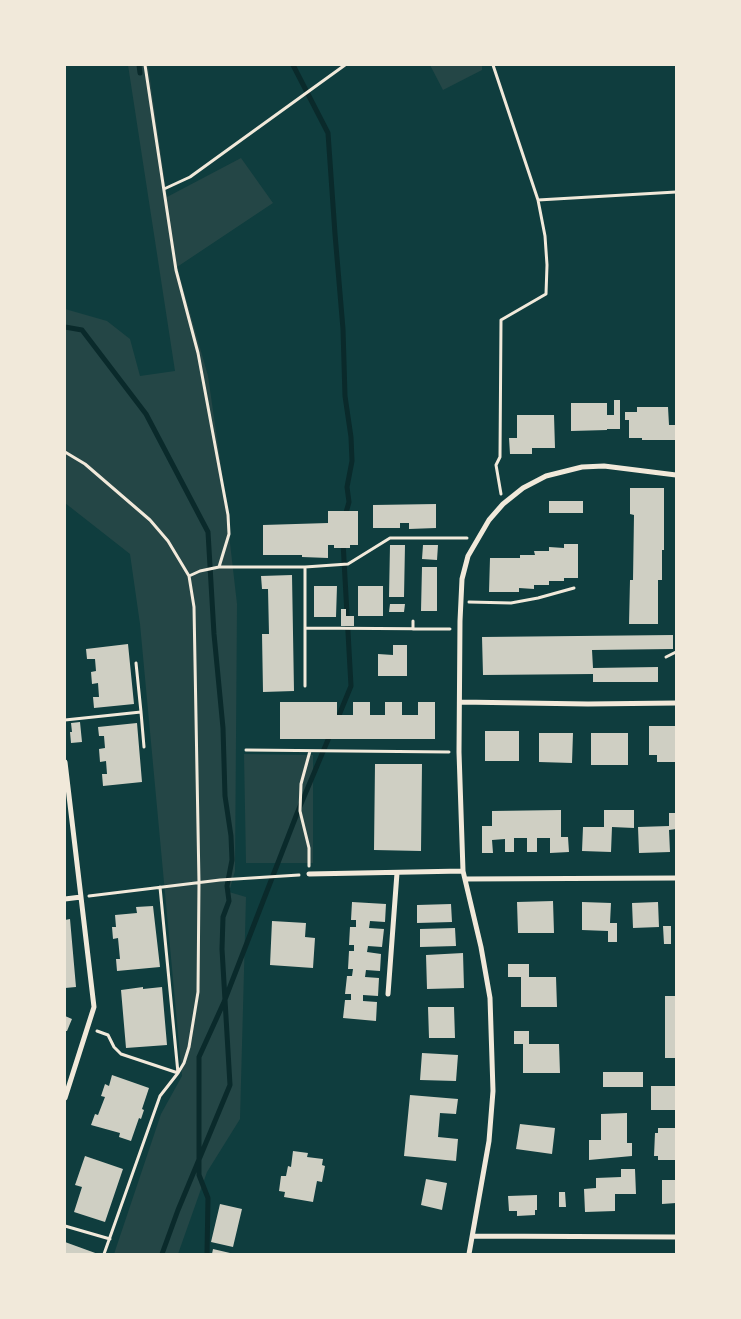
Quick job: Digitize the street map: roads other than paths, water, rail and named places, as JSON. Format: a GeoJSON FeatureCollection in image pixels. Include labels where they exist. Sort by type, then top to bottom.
{"type":"FeatureCollection","features":[{"type":"Feature","properties":{"kind":"street"},"geometry":{"type":"LineString","coordinates":[[469,1254],[489,1141],[493,1091],[490,998],[481,947],[462,871],[459,752],[460,629],[462,579],[468,556],[489,520],[503,504],[523,488],[546,476],[582,467],[604,466],[676,475]]}},
{"type":"Feature","properties":{"kind":"street"},"geometry":{"type":"LineString","coordinates":[[460,702],[676,704]]}},
{"type":"Feature","properties":{"kind":"street"},"geometry":{"type":"LineString","coordinates":[[65,762],[94,1007],[65,1098]]}},
{"type":"Feature","properties":{"kind":"street"},"geometry":{"type":"LineString","coordinates":[[309,874],[462,871]]}},
{"type":"Feature","properties":{"kind":"street"},"geometry":{"type":"LineString","coordinates":[[388,994],[397,873]]}},
{"type":"Feature","properties":{"kind":"street"},"geometry":{"type":"LineString","coordinates":[[465,879],[676,878]]}},
{"type":"Feature","properties":{"kind":"street"},"geometry":{"type":"LineString","coordinates":[[65,898],[81,897]]}},
{"type":"Feature","properties":{"kind":"street"},"geometry":{"type":"LineString","coordinates":[[473,1236],[676,1237]]}},
{"type":"Feature","properties":{"kind":"waterway"},"geometry":{"type":"LineString","coordinates":[[139,65],[140,73]]}},
{"type":"Feature","properties":{"kind":"waterway"},"geometry":{"type":"LineString","coordinates":[[293,65],[328,133],[343,329],[345,396],[351,437],[352,461],[347,487],[349,502],[345,516]]}},
{"type":"Feature","properties":{"kind":"waterway"},"geometry":{"type":"LineString","coordinates":[[65,327],[82,330],[146,414],[208,532],[214,634],[223,728],[225,796],[231,836],[232,860],[227,886],[229,901],[223,917],[222,949],[230,1085],[178,1210],[162,1254]]}},
{"type":"Feature","properties":{"kind":"waterway"},"geometry":{"type":"LineString","coordinates":[[337,720],[351,686],[343,542]]}},
{"type":"Feature","properties":{"kind":"waterway"},"geometry":{"type":"LineString","coordinates":[[207,1254],[208,1198],[199,1175],[199,1057],[224,1002],[298,811],[330,735]]}}]}
